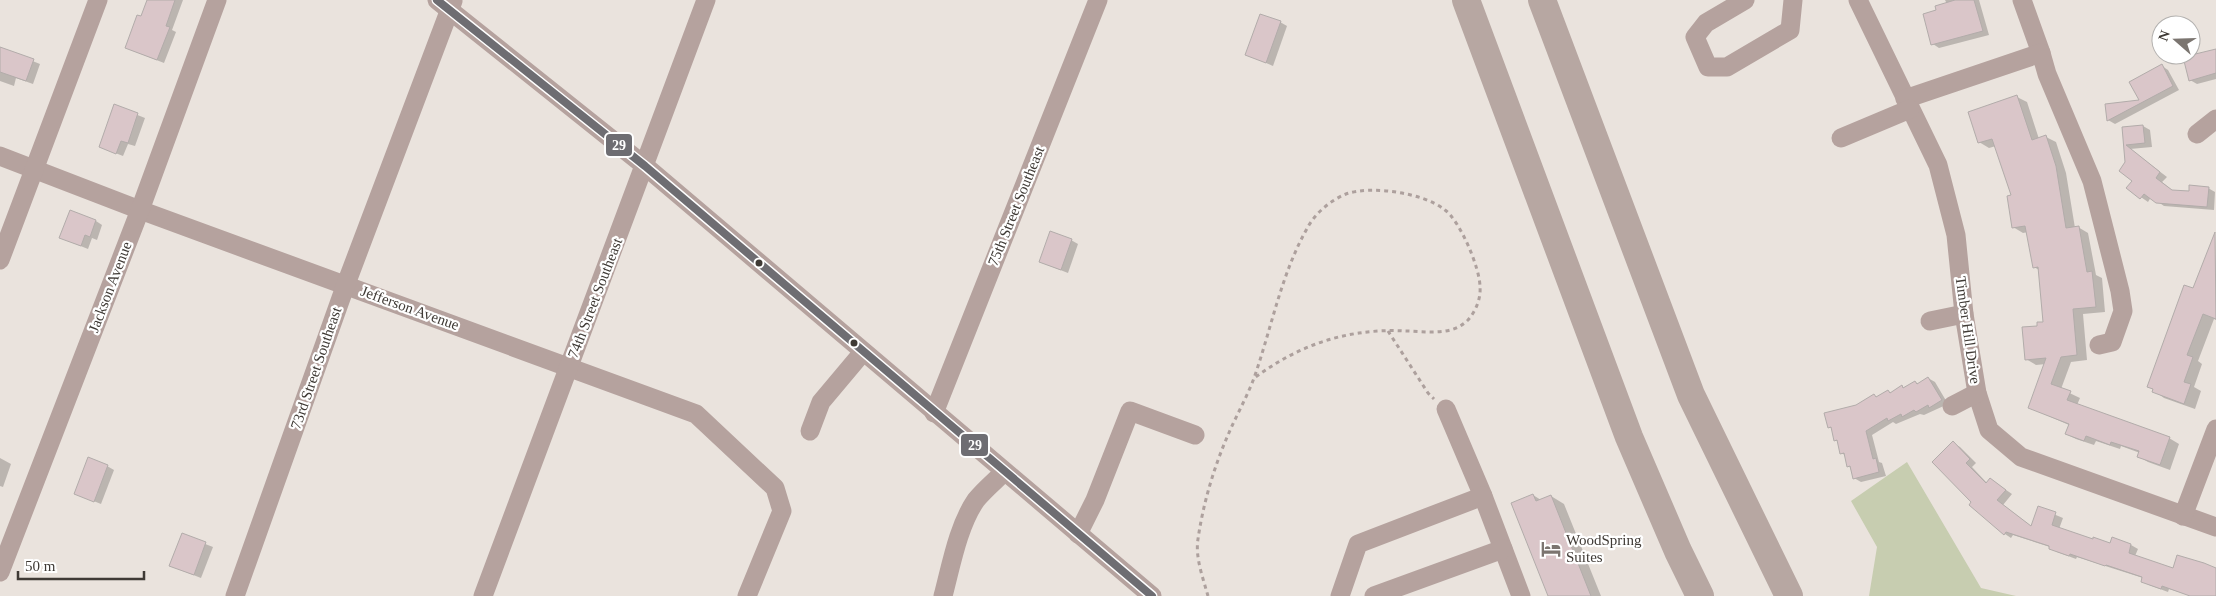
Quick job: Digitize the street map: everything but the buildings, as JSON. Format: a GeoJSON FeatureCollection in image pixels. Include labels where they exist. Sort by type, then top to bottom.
{"type":"FeatureCollection","features":[{"type":"Feature","properties":{"kind":"highway"},"geometry":{"type":"LineString","coordinates":[[1466,0],[1629,437],[1678,552],[1700,596]]}},
{"type":"Feature","properties":{"kind":"highway"},"geometry":{"type":"LineString","coordinates":[[1542,0],[1691,395],[1789,596]]}},
{"type":"Feature","properties":{"kind":"street"},"geometry":{"type":"LineString","coordinates":[[0,260],[98,0]]}},
{"type":"Feature","properties":{"kind":"street","name":"Jackson Avenue"},"geometry":{"type":"LineString","coordinates":[[0,572],[8,529],[140,210],[217,0]]}},
{"type":"Feature","properties":{"kind":"street","name":"74th Street Southeast"},"geometry":{"type":"LineString","coordinates":[[483,596],[706,0]]}},
{"type":"Feature","properties":{"kind":"street","name":"75th Street Southeast"},"geometry":{"type":"LineString","coordinates":[[934,413],[1098,0]]}},
{"type":"Feature","properties":{"kind":"street"},"geometry":{"type":"LineString","coordinates":[[1745,0],[1706,23],[1695,37],[1708,67],[1727,67],[1790,30],[1793,0]]}},
{"type":"Feature","properties":{"kind":"street","name":"Timber Hill Drive"},"geometry":{"type":"LineString","coordinates":[[1858,0],[1938,165],[1956,235],[1964,314],[1977,393],[1989,430],[2021,457],[2216,527]]}},
{"type":"Feature","properties":{"kind":"street"},"geometry":{"type":"LineString","coordinates":[[2022,0],[2041,53],[2046,74],[2092,181],[2120,291],[2123,311],[2112,342],[2099,345]]}},
{"type":"Feature","properties":{"kind":"street"},"geometry":{"type":"LineString","coordinates":[[446,3],[645,166],[1152,596]]}},
{"type":"Feature","properties":{"kind":"street","name":"73rd Street Southeast"},"geometry":{"type":"LineString","coordinates":[[235,596],[446,3]]}},
{"type":"Feature","properties":{"kind":"street"},"geometry":{"type":"LineString","coordinates":[[1842,138],[1908,104],[2041,53]]}},
{"type":"Feature","properties":{"kind":"street"},"geometry":{"type":"LineString","coordinates":[[2197,134],[2216,119]]}},
{"type":"Feature","properties":{"kind":"street","name":"Jefferson Avenue"},"geometry":{"type":"LineString","coordinates":[[0,156],[140,210],[696,414],[776,488],[782,511],[748,596]]}},
{"type":"Feature","properties":{"kind":"street"},"geometry":{"type":"LineString","coordinates":[[1930,321],[1964,314]]}},
{"type":"Feature","properties":{"kind":"street"},"geometry":{"type":"LineString","coordinates":[[810,431],[821,402],[863,352]]}},
{"type":"Feature","properties":{"kind":"street"},"geometry":{"type":"LineString","coordinates":[[1952,406],[1977,393]]}},
{"type":"Feature","properties":{"kind":"street"},"geometry":{"type":"LineString","coordinates":[[1446,409],[1483,496],[1521,596]]}},
{"type":"Feature","properties":{"kind":"street"},"geometry":{"type":"LineString","coordinates":[[1078,534],[1095,500],[1130,411],[1195,435]]}},
{"type":"Feature","properties":{"kind":"street"},"geometry":{"type":"LineString","coordinates":[[2183,516],[2216,429]]}},
{"type":"Feature","properties":{"kind":"street"},"geometry":{"type":"LineString","coordinates":[[943,596],[955,546],[972,508],[977,500],[1004,472]]}},
{"type":"Feature","properties":{"kind":"street"},"geometry":{"type":"LineString","coordinates":[[1340,596],[1358,544],[1483,496]]}},
{"type":"Feature","properties":{"kind":"street"},"geometry":{"type":"LineString","coordinates":[[1374,596],[1503,549]]}},
{"type":"Feature","properties":{"kind":"path"},"geometry":{"type":"LineString","coordinates":[[1208,596],[1200,567],[1197,542],[1205,503],[1226,438],[1253,380],[1278,298],[1310,224],[1331,201],[1348,193],[1368,191],[1407,194],[1435,203],[1448,212],[1459,228],[1472,256],[1480,285],[1478,304],[1468,320],[1452,330],[1430,333],[1388,331],[1332,338],[1304,347],[1271,366],[1253,380]]}},
{"type":"Feature","properties":{"kind":"path"},"geometry":{"type":"LineString","coordinates":[[1388,331],[1428,393],[1446,409]]}},
{"type":"Feature","properties":{"kind":"green space"},"geometry":{"type":"Polygon","coordinates":[[[1907,462],[1981,588],[2016,596],[1869,596],[1877,547],[1851,501],[1907,462]]]}},
{"type":"Feature","properties":{"kind":"transit line","name":"29"},"geometry":{"type":"LineString","coordinates":[[437,0],[645,166],[1152,596]]}},
{"type":"Feature","properties":{"kind":"place","name":"WoodSpring Suites"},"geometry":{"type":"Point","coordinates":[1551,549]}}]}
